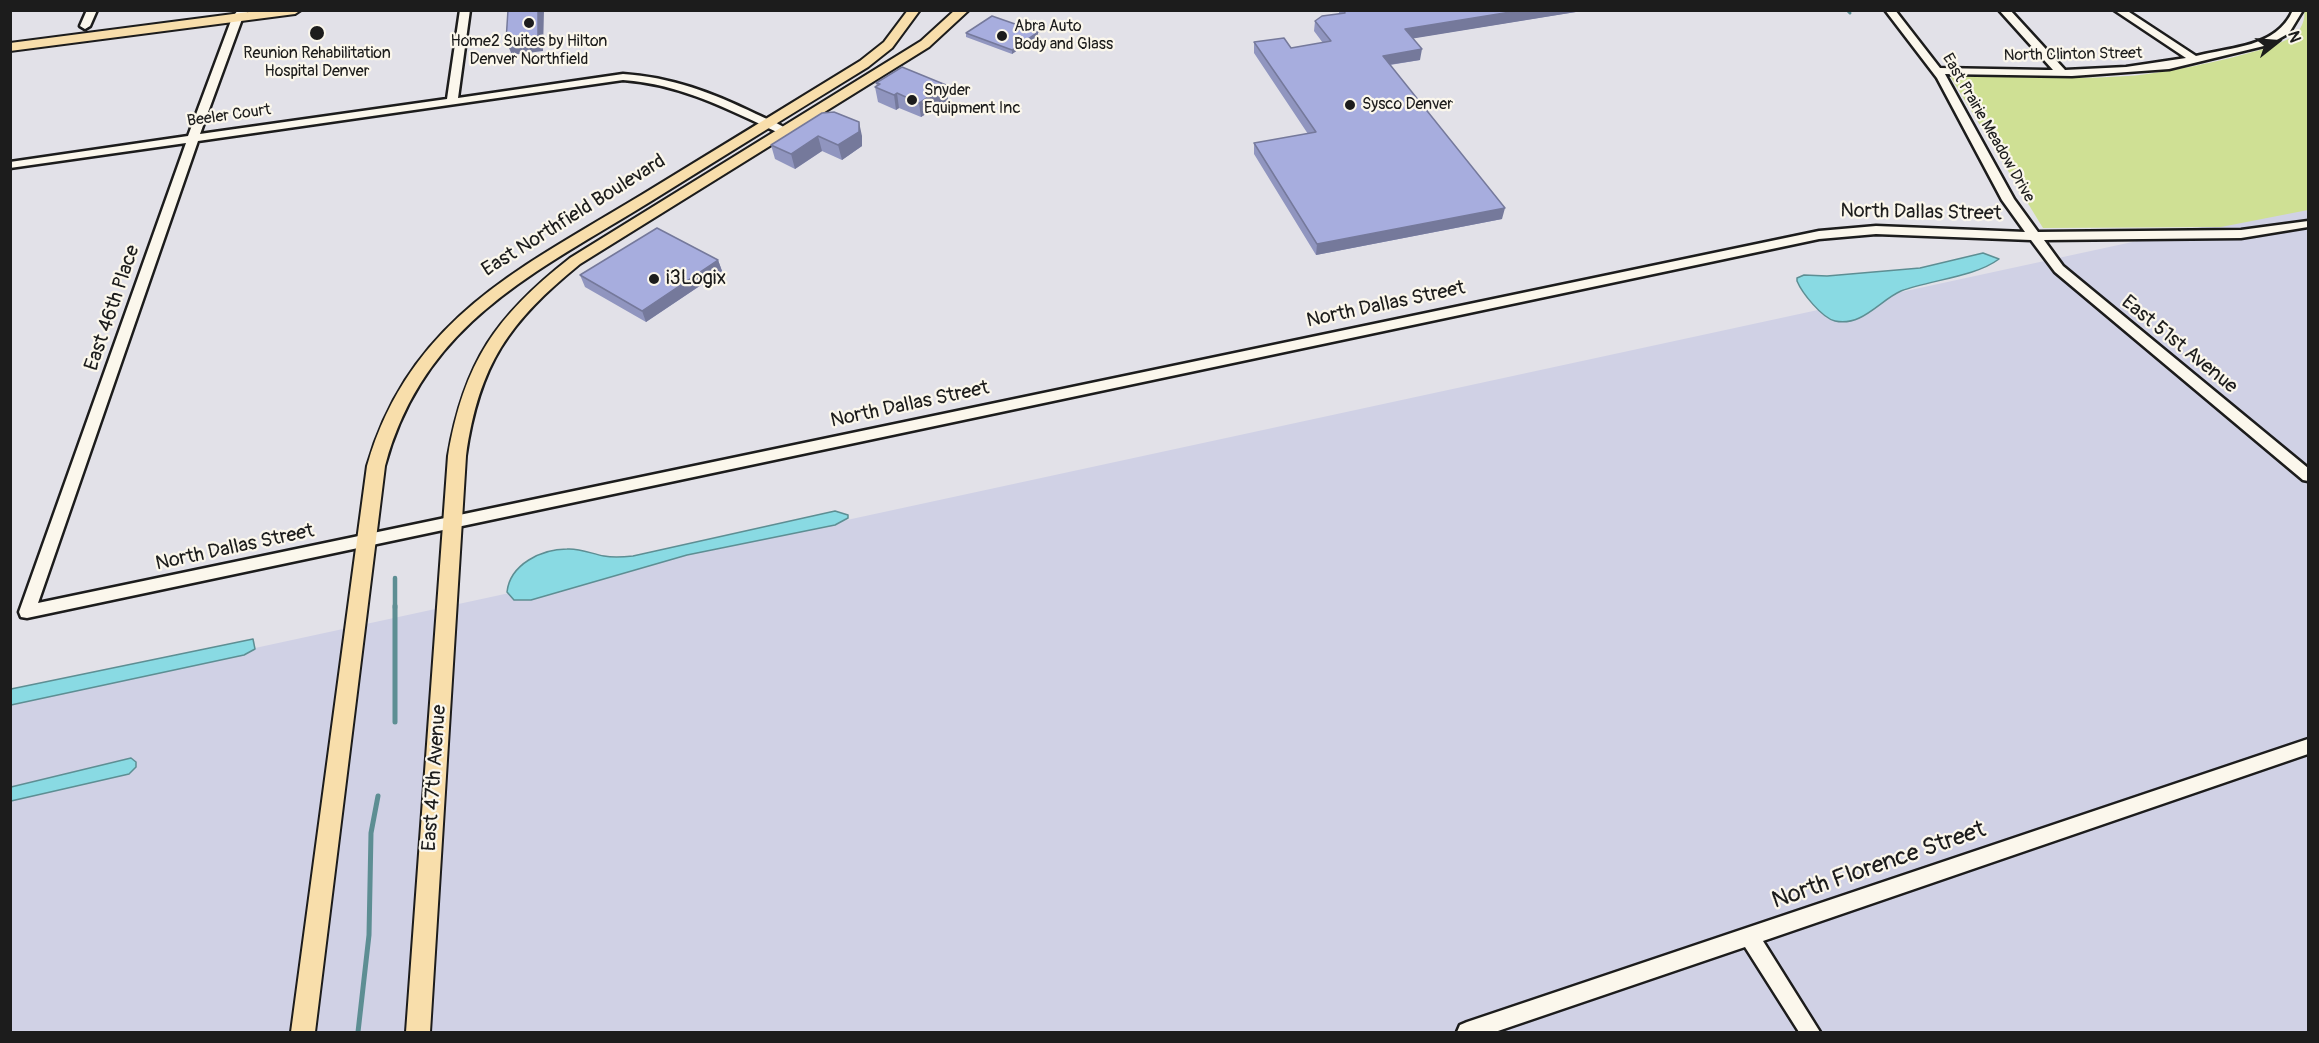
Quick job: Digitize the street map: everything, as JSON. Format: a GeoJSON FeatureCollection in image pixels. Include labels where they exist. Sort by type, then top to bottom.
{"type":"FeatureCollection","features":[{"type":"Feature","properties":{"kind":"main road"},"geometry":{"type":"LineString","coordinates":[[10,35],[201,10]]}},
{"type":"Feature","properties":{"kind":"main road"},"geometry":{"type":"LineString","coordinates":[[10,47],[238,13],[295,10]]}},
{"type":"Feature","properties":{"kind":"main road","name":"East Northfield Boulevard"},"geometry":{"type":"LineString","coordinates":[[367,542],[376,466],[386,431],[403,392],[439,343],[467,315],[518,275],[872,58],[901,30],[914,10]]}},
{"type":"Feature","properties":{"kind":"main road","name":"East Northfield Boulevard"},"geometry":{"type":"LineString","coordinates":[[453,524],[464,409],[480,366],[516,314],[544,286],[588,252],[926,44],[963,10]]}},
{"type":"Feature","properties":{"kind":"main road"},"geometry":{"type":"LineString","coordinates":[[57,41],[85,26]]}},
{"type":"Feature","properties":{"kind":"main road","name":"East 47th Avenue"},"geometry":{"type":"LineString","coordinates":[[418,1032],[453,524]]}},
{"type":"Feature","properties":{"kind":"main road"},"geometry":{"type":"LineString","coordinates":[[303,1032],[367,542]]}},
{"type":"Feature","properties":{"kind":"street"},"geometry":{"type":"LineString","coordinates":[[85,26],[92,10]]}},
{"type":"Feature","properties":{"kind":"street"},"geometry":{"type":"LineString","coordinates":[[452,100],[465,10]]}},
{"type":"Feature","properties":{"kind":"street","name":"East Prairie Meadow Drive"},"geometry":{"type":"LineString","coordinates":[[1890,10],[1938,71],[2004,192],[2033,236]]}},
{"type":"Feature","properties":{"kind":"street"},"geometry":{"type":"LineString","coordinates":[[2004,10],[2061,72]]}},
{"type":"Feature","properties":{"kind":"street"},"geometry":{"type":"LineString","coordinates":[[2119,10],[2194,59]]}},
{"type":"Feature","properties":{"kind":"street","name":"North Clinton Street"},"geometry":{"type":"LineString","coordinates":[[1938,71],[2104,72],[2156,68],[2262,43],[2282,35],[2295,24],[2298,11]]}},
{"type":"Feature","properties":{"kind":"street","name":"East 46th Place"},"geometry":{"type":"LineString","coordinates":[[27,612],[238,13]]}},
{"type":"Feature","properties":{"kind":"street","name":"Beeler Court"},"geometry":{"type":"LineString","coordinates":[[10,165],[452,100],[595,80],[639,77],[679,84],[783,131]]}},
{"type":"Feature","properties":{"kind":"street","name":"North Dallas Street"},"geometry":{"type":"LineString","coordinates":[[27,612],[1819,235],[1876,230],[2033,236],[2250,233],[2308,224]]}},
{"type":"Feature","properties":{"kind":"street","name":"East 51st Avenue"},"geometry":{"type":"LineString","coordinates":[[2033,236],[2070,280],[2308,476]]}},
{"type":"Feature","properties":{"kind":"street","name":"North Florence Street"},"geometry":{"type":"LineString","coordinates":[[1467,1032],[2308,747]]}},
{"type":"Feature","properties":{"kind":"street"},"geometry":{"type":"LineString","coordinates":[[1749,937],[1810,1032]]}},
{"type":"Feature","properties":{"kind":"shaded area"},"geometry":{"type":"Polygon","coordinates":[[[2308,204],[2308,1032],[11,1032],[10,701],[2308,204]]]}},
{"type":"Feature","properties":{"kind":"green space"},"geometry":{"type":"Polygon","coordinates":[[[2304,11],[2308,11],[2308,210],[2221,227],[2043,228],[1950,76],[2106,77],[2189,67],[2264,49],[2282,42],[2299,30],[2304,20],[2304,11]]]}},
{"type":"Feature","properties":{"kind":"water"},"geometry":{"type":"Polygon","coordinates":[[[1983,253],[1999,259],[1978,270],[1901,291],[1862,317],[1845,322],[1835,321],[1824,315],[1803,292],[1797,281],[1797,278],[1804,275],[1827,276],[1920,268],[1983,253]]]}},
{"type":"Feature","properties":{"kind":"water"},"geometry":{"type":"Polygon","coordinates":[[[835,511],[848,515],[848,518],[835,525],[687,555],[531,600],[514,600],[507,592],[509,582],[521,566],[538,555],[548,552],[572,549],[608,557],[633,556],[835,511]]]}},
{"type":"Feature","properties":{"kind":"water"},"geometry":{"type":"Polygon","coordinates":[[[253,639],[255,649],[244,655],[11,705],[11,689],[253,639]]]}},
{"type":"Feature","properties":{"kind":"water"},"geometry":{"type":"Polygon","coordinates":[[[131,758],[136,762],[136,767],[129,774],[11,801],[11,787],[131,758]]]}},
{"type":"Feature","properties":{"kind":"building"},"geometry":{"type":"Polygon","coordinates":[[[508,10],[538,10],[538,37],[506,41],[508,10]]]}},
{"type":"Feature","properties":{"kind":"building","name":"Sysco Denver"},"geometry":{"type":"Polygon","coordinates":[[[1344,10],[1523,10],[1405,29],[1422,49],[1383,56],[1505,208],[1317,244],[1254,143],[1316,132],[1254,42],[1284,38],[1291,48],[1331,41],[1315,21],[1322,16],[1345,13],[1344,10]]]}},
{"type":"Feature","properties":{"kind":"building","name":"Abra Auto Body and Glass"},"geometry":{"type":"Polygon","coordinates":[[[992,16],[1038,32],[1012,50],[966,33],[992,16]]]}},
{"type":"Feature","properties":{"kind":"building"},"geometry":{"type":"Polygon","coordinates":[[[902,67],[946,85],[919,103],[897,93],[894,95],[875,87],[880,84],[876,83],[902,67]]]}},
{"type":"Feature","properties":{"kind":"building"},"geometry":{"type":"Polygon","coordinates":[[[834,112],[859,122],[859,132],[838,145],[818,136],[791,154],[771,145],[822,113],[834,112]]]}},
{"type":"Feature","properties":{"kind":"building","name":"i3Logix"},"geometry":{"type":"Polygon","coordinates":[[[657,228],[718,260],[642,311],[580,275],[657,228]]]}},
{"type":"Feature","properties":{"kind":"waterway"},"geometry":{"type":"LineString","coordinates":[[1847,10],[1850,13]]}},
{"type":"Feature","properties":{"kind":"waterway"},"geometry":{"type":"LineString","coordinates":[[395,578],[395,722]]}},
{"type":"Feature","properties":{"kind":"waterway"},"geometry":{"type":"LineString","coordinates":[[358,1032],[369,935],[371,833],[378,796]]}},
{"type":"Feature","properties":{"kind":"place","name":"Home2 Suites by Hilton Denver Northfield"},"geometry":{"type":"Point","coordinates":[529,23]}},
{"type":"Feature","properties":{"kind":"place","name":"Reunion Rehabilitation Hospital Denver"},"geometry":{"type":"Point","coordinates":[317,33]}},
{"type":"Feature","properties":{"kind":"place","name":"Abra Auto Body and Glass"},"geometry":{"type":"Point","coordinates":[1002,36]}},
{"type":"Feature","properties":{"kind":"place","name":"Snyder Equipment Inc"},"geometry":{"type":"Point","coordinates":[912,100]}},
{"type":"Feature","properties":{"kind":"place","name":"Sysco Denver"},"geometry":{"type":"Point","coordinates":[1350,105]}},
{"type":"Feature","properties":{"kind":"place","name":"i3Logix"},"geometry":{"type":"Point","coordinates":[654,279]}}]}
